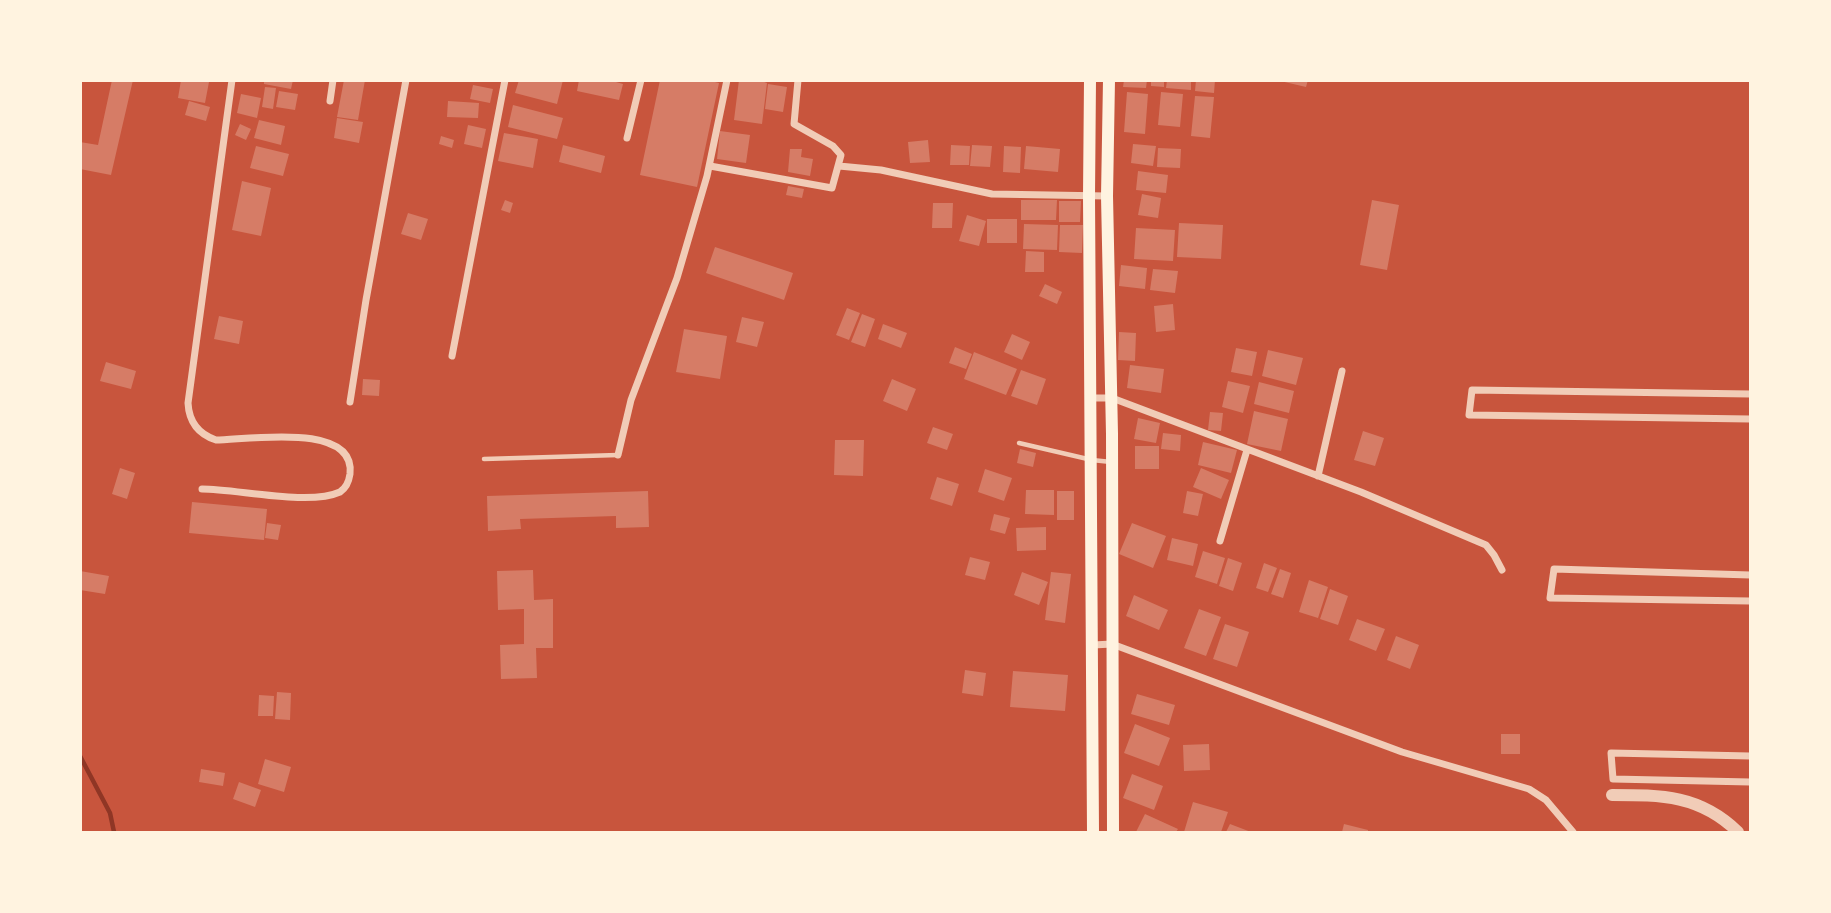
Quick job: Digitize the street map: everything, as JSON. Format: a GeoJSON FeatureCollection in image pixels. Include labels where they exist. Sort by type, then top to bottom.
{"type":"FeatureCollection","features":[{"type":"Feature","properties":{"kind":"main road"},"geometry":{"type":"LineString","coordinates":[[1090,80],[1093,832]]}},
{"type":"Feature","properties":{"kind":"main road"},"geometry":{"type":"LineString","coordinates":[[1109,80],[1107,196],[1112,398],[1113,832]]}},
{"type":"Feature","properties":{"kind":"street"},"geometry":{"type":"LineString","coordinates":[[202,489],[279,496],[318,496],[340,492],[347,486],[351,471],[342,450],[316,439],[298,436],[216,440],[200,431],[188,414],[232,80]]}},
{"type":"Feature","properties":{"kind":"street"},"geometry":{"type":"LineString","coordinates":[[330,100],[333,80]]}},
{"type":"Feature","properties":{"kind":"street"},"geometry":{"type":"LineString","coordinates":[[350,402],[406,80]]}},
{"type":"Feature","properties":{"kind":"street"},"geometry":{"type":"LineString","coordinates":[[452,356],[505,80]]}},
{"type":"Feature","properties":{"kind":"street"},"geometry":{"type":"LineString","coordinates":[[627,138],[641,80]]}},
{"type":"Feature","properties":{"kind":"street"},"geometry":{"type":"LineString","coordinates":[[618,455],[631,400],[677,278],[709,166],[727,80]]}},
{"type":"Feature","properties":{"kind":"street"},"geometry":{"type":"LineString","coordinates":[[709,166],[832,188],[841,155],[833,146],[794,124],[798,80]]}},
{"type":"Feature","properties":{"kind":"street"},"geometry":{"type":"LineString","coordinates":[[839,166],[881,170],[992,194],[1107,196]]}},
{"type":"Feature","properties":{"kind":"street"},"geometry":{"type":"LineString","coordinates":[[1318,476],[1342,371]]}},
{"type":"Feature","properties":{"kind":"street"},"geometry":{"type":"LineString","coordinates":[[1751,394],[1472,390],[1469,415],[1751,419]]}},
{"type":"Feature","properties":{"kind":"street"},"geometry":{"type":"LineString","coordinates":[[1090,398],[1112,398],[1361,492],[1486,545],[1502,570]]}},
{"type":"Feature","properties":{"kind":"street"},"geometry":{"type":"LineString","coordinates":[[1220,541],[1247,450]]}},
{"type":"Feature","properties":{"kind":"street"},"geometry":{"type":"LineString","coordinates":[[1751,575],[1554,569],[1550,598],[1751,601]]}},
{"type":"Feature","properties":{"kind":"street"},"geometry":{"type":"LineString","coordinates":[[1093,645],[1112,644],[1402,752],[1529,789],[1546,800],[1573,832]]}},
{"type":"Feature","properties":{"kind":"street"},"geometry":{"type":"LineString","coordinates":[[1751,756],[1611,753],[1612,779],[1751,782]]}},
{"type":"Feature","properties":{"kind":"street"},"geometry":{"type":"LineString","coordinates":[[1612,795],[1660,794],[1679,799],[1703,807],[1725,820],[1738,832]]}},
{"type":"Feature","properties":{"kind":"lane"},"geometry":{"type":"LineString","coordinates":[[1019,443],[1112,462]]}},
{"type":"Feature","properties":{"kind":"lane"},"geometry":{"type":"LineString","coordinates":[[484,458],[618,455]]}},
{"type":"Feature","properties":{"kind":"building"},"geometry":{"type":"Polygon","coordinates":[[[112,80],[133,80],[111,175],[80,169],[80,142],[98,145],[112,80]]]}},
{"type":"Feature","properties":{"kind":"building"},"geometry":{"type":"Polygon","coordinates":[[[181,80],[209,82],[205,103],[178,98],[181,80]]]}},
{"type":"Feature","properties":{"kind":"building"},"geometry":{"type":"Polygon","coordinates":[[[264,80],[293,80],[291,89],[264,84],[264,80]]]}},
{"type":"Feature","properties":{"kind":"building"},"geometry":{"type":"Polygon","coordinates":[[[344,80],[365,80],[358,120],[337,117],[344,80]]]}},
{"type":"Feature","properties":{"kind":"building"},"geometry":{"type":"Polygon","coordinates":[[[519,80],[563,80],[557,104],[515,93],[519,80]]]}},
{"type":"Feature","properties":{"kind":"building"},"geometry":{"type":"Polygon","coordinates":[[[579,80],[609,80],[623,84],[619,100],[577,91],[579,80]]]}},
{"type":"Feature","properties":{"kind":"building"},"geometry":{"type":"Polygon","coordinates":[[[660,80],[707,80],[719,83],[697,187],[640,175],[660,80]]]}},
{"type":"Feature","properties":{"kind":"building"},"geometry":{"type":"Polygon","coordinates":[[[739,80],[759,80],[767,83],[762,124],[734,120],[739,80]]]}},
{"type":"Feature","properties":{"kind":"building"},"geometry":{"type":"Polygon","coordinates":[[[1124,80],[1147,80],[1146,88],[1123,87],[1124,80]]]}},
{"type":"Feature","properties":{"kind":"building"},"geometry":{"type":"Polygon","coordinates":[[[1151,80],[1164,80],[1164,87],[1151,86],[1151,80]]]}},
{"type":"Feature","properties":{"kind":"building"},"geometry":{"type":"Polygon","coordinates":[[[1167,80],[1191,80],[1191,90],[1166,88],[1167,80]]]}},
{"type":"Feature","properties":{"kind":"building"},"geometry":{"type":"Polygon","coordinates":[[[1196,80],[1215,80],[1214,93],[1195,91],[1196,80]]]}},
{"type":"Feature","properties":{"kind":"building"},"geometry":{"type":"Polygon","coordinates":[[[1276,80],[1308,80],[1306,87],[1276,80]]]}},
{"type":"Feature","properties":{"kind":"building"},"geometry":{"type":"Polygon","coordinates":[[[768,84],[787,87],[783,112],[765,109],[768,84]]]}},
{"type":"Feature","properties":{"kind":"building"},"geometry":{"type":"Polygon","coordinates":[[[473,85],[493,89],[490,103],[470,99],[473,85]]]}},
{"type":"Feature","properties":{"kind":"building"},"geometry":{"type":"Polygon","coordinates":[[[265,87],[276,88],[273,109],[262,107],[265,87]]]}},
{"type":"Feature","properties":{"kind":"building"},"geometry":{"type":"Polygon","coordinates":[[[279,91],[298,94],[295,110],[276,107],[279,91]]]}},
{"type":"Feature","properties":{"kind":"building"},"geometry":{"type":"Polygon","coordinates":[[[1127,92],[1148,94],[1145,134],[1124,132],[1127,92]]]}},
{"type":"Feature","properties":{"kind":"building"},"geometry":{"type":"Polygon","coordinates":[[[1161,92],[1183,94],[1180,127],[1158,125],[1161,92]]]}},
{"type":"Feature","properties":{"kind":"building"},"geometry":{"type":"Polygon","coordinates":[[[241,94],[261,98],[257,118],[237,113],[241,94]]]}},
{"type":"Feature","properties":{"kind":"building"},"geometry":{"type":"Polygon","coordinates":[[[1195,96],[1214,97],[1210,138],[1191,136],[1195,96]]]}},
{"type":"Feature","properties":{"kind":"building"},"geometry":{"type":"Polygon","coordinates":[[[189,101],[210,107],[206,121],[185,115],[189,101]]]}},
{"type":"Feature","properties":{"kind":"building"},"geometry":{"type":"Polygon","coordinates":[[[448,101],[479,103],[478,118],[447,117],[448,101]]]}},
{"type":"Feature","properties":{"kind":"building"},"geometry":{"type":"Polygon","coordinates":[[[513,105],[563,118],[557,139],[508,127],[513,105]]]}},
{"type":"Feature","properties":{"kind":"building"},"geometry":{"type":"Polygon","coordinates":[[[337,118],[363,122],[359,143],[334,138],[337,118]]]}},
{"type":"Feature","properties":{"kind":"building"},"geometry":{"type":"Polygon","coordinates":[[[259,120],[285,126],[281,145],[254,138],[259,120]]]}},
{"type":"Feature","properties":{"kind":"building"},"geometry":{"type":"Polygon","coordinates":[[[240,124],[251,129],[246,140],[235,135],[240,124]]]}},
{"type":"Feature","properties":{"kind":"building"},"geometry":{"type":"Polygon","coordinates":[[[468,125],[486,129],[482,148],[464,144],[468,125]]]}},
{"type":"Feature","properties":{"kind":"building"},"geometry":{"type":"Polygon","coordinates":[[[720,131],[750,135],[746,163],[717,159],[720,131]]]}},
{"type":"Feature","properties":{"kind":"building"},"geometry":{"type":"Polygon","coordinates":[[[504,133],[538,139],[533,168],[498,161],[504,133]]]}},
{"type":"Feature","properties":{"kind":"building"},"geometry":{"type":"Polygon","coordinates":[[[441,136],[454,140],[452,148],[439,144],[441,136]]]}},
{"type":"Feature","properties":{"kind":"building"},"geometry":{"type":"Polygon","coordinates":[[[928,140],[930,162],[910,163],[908,142],[928,140]]]}},
{"type":"Feature","properties":{"kind":"building"},"geometry":{"type":"Polygon","coordinates":[[[1133,144],[1156,146],[1153,166],[1131,163],[1133,144]]]}},
{"type":"Feature","properties":{"kind":"building"},"geometry":{"type":"Polygon","coordinates":[[[563,145],[605,156],[601,173],[559,162],[563,145]]]}},
{"type":"Feature","properties":{"kind":"building"},"geometry":{"type":"Polygon","coordinates":[[[951,145],[970,146],[969,165],[950,165],[951,145]]]}},
{"type":"Feature","properties":{"kind":"building"},"geometry":{"type":"Polygon","coordinates":[[[972,145],[992,146],[990,167],[970,166],[972,145]]]}},
{"type":"Feature","properties":{"kind":"building"},"geometry":{"type":"Polygon","coordinates":[[[256,146],[289,154],[283,176],[250,168],[256,146]]]}},
{"type":"Feature","properties":{"kind":"building"},"geometry":{"type":"Polygon","coordinates":[[[1004,146],[1021,147],[1020,173],[1003,172],[1004,146]]]}},
{"type":"Feature","properties":{"kind":"building"},"geometry":{"type":"Polygon","coordinates":[[[1026,146],[1060,149],[1058,172],[1024,169],[1026,146]]]}},
{"type":"Feature","properties":{"kind":"building"},"geometry":{"type":"Polygon","coordinates":[[[1158,148],[1181,149],[1180,168],[1157,167],[1158,148]]]}},
{"type":"Feature","properties":{"kind":"building"},"geometry":{"type":"Polygon","coordinates":[[[790,149],[802,149],[801,157],[813,159],[810,176],[788,172],[790,149]]]}},
{"type":"Feature","properties":{"kind":"building"},"geometry":{"type":"Polygon","coordinates":[[[1138,171],[1168,175],[1166,193],[1136,190],[1138,171]]]}},
{"type":"Feature","properties":{"kind":"building"},"geometry":{"type":"Polygon","coordinates":[[[242,181],[271,188],[261,236],[232,230],[242,181]]]}},
{"type":"Feature","properties":{"kind":"building"},"geometry":{"type":"Polygon","coordinates":[[[788,186],[804,189],[802,198],[786,195],[788,186]]]}},
{"type":"Feature","properties":{"kind":"building"},"geometry":{"type":"Polygon","coordinates":[[[1142,194],[1161,198],[1158,218],[1138,215],[1142,194]]]}},
{"type":"Feature","properties":{"kind":"building"},"geometry":{"type":"Polygon","coordinates":[[[505,200],[513,203],[510,213],[501,210],[505,200]]]}},
{"type":"Feature","properties":{"kind":"building"},"geometry":{"type":"Polygon","coordinates":[[[1021,200],[1057,200],[1056,220],[1021,220],[1021,200]]]}},
{"type":"Feature","properties":{"kind":"building"},"geometry":{"type":"Polygon","coordinates":[[[1372,200],[1399,205],[1387,270],[1360,265],[1372,200]]]}},
{"type":"Feature","properties":{"kind":"building"},"geometry":{"type":"Polygon","coordinates":[[[1059,201],[1081,201],[1080,222],[1059,222],[1059,201]]]}},
{"type":"Feature","properties":{"kind":"building"},"geometry":{"type":"Polygon","coordinates":[[[933,203],[953,203],[952,228],[932,228],[933,203]]]}},
{"type":"Feature","properties":{"kind":"building"},"geometry":{"type":"Polygon","coordinates":[[[408,213],[428,219],[421,240],[401,234],[408,213]]]}},
{"type":"Feature","properties":{"kind":"building"},"geometry":{"type":"Polygon","coordinates":[[[967,215],[986,221],[979,246],[959,241],[967,215]]]}},
{"type":"Feature","properties":{"kind":"building"},"geometry":{"type":"Polygon","coordinates":[[[987,219],[1017,219],[1017,243],[987,243],[987,219]]]}},
{"type":"Feature","properties":{"kind":"building"},"geometry":{"type":"Polygon","coordinates":[[[1179,223],[1223,225],[1221,259],[1177,257],[1179,223]]]}},
{"type":"Feature","properties":{"kind":"building"},"geometry":{"type":"Polygon","coordinates":[[[1024,224],[1058,225],[1057,250],[1023,249],[1024,224]]]}},
{"type":"Feature","properties":{"kind":"building"},"geometry":{"type":"Polygon","coordinates":[[[1060,225],[1083,225],[1082,253],[1059,252],[1060,225]]]}},
{"type":"Feature","properties":{"kind":"building"},"geometry":{"type":"Polygon","coordinates":[[[1136,228],[1175,230],[1173,261],[1134,259],[1136,228]]]}},
{"type":"Feature","properties":{"kind":"building"},"geometry":{"type":"Polygon","coordinates":[[[715,247],[793,273],[784,300],[706,273],[715,247]]]}},
{"type":"Feature","properties":{"kind":"building"},"geometry":{"type":"Polygon","coordinates":[[[1026,251],[1044,252],[1044,272],[1025,272],[1026,251]]]}},
{"type":"Feature","properties":{"kind":"building"},"geometry":{"type":"Polygon","coordinates":[[[1121,265],[1147,268],[1145,289],[1119,286],[1121,265]]]}},
{"type":"Feature","properties":{"kind":"building"},"geometry":{"type":"Polygon","coordinates":[[[1153,269],[1178,271],[1175,293],[1150,290],[1153,269]]]}},
{"type":"Feature","properties":{"kind":"building"},"geometry":{"type":"Polygon","coordinates":[[[1045,284],[1062,292],[1057,304],[1039,296],[1045,284]]]}},
{"type":"Feature","properties":{"kind":"building"},"geometry":{"type":"Polygon","coordinates":[[[1173,304],[1175,330],[1156,332],[1154,306],[1173,304]]]}},
{"type":"Feature","properties":{"kind":"building"},"geometry":{"type":"Polygon","coordinates":[[[847,308],[860,313],[849,340],[836,335],[847,308]]]}},
{"type":"Feature","properties":{"kind":"building"},"geometry":{"type":"Polygon","coordinates":[[[862,314],[875,319],[865,347],[851,342],[862,314]]]}},
{"type":"Feature","properties":{"kind":"building"},"geometry":{"type":"Polygon","coordinates":[[[219,316],[243,321],[239,344],[214,339],[219,316]]]}},
{"type":"Feature","properties":{"kind":"building"},"geometry":{"type":"Polygon","coordinates":[[[742,317],[764,322],[757,347],[736,342],[742,317]]]}},
{"type":"Feature","properties":{"kind":"building"},"geometry":{"type":"Polygon","coordinates":[[[883,324],[907,333],[901,348],[878,339],[883,324]]]}},
{"type":"Feature","properties":{"kind":"building"},"geometry":{"type":"Polygon","coordinates":[[[684,329],[727,336],[720,379],[676,372],[684,329]]]}},
{"type":"Feature","properties":{"kind":"building"},"geometry":{"type":"Polygon","coordinates":[[[1119,332],[1136,333],[1135,361],[1118,360],[1119,332]]]}},
{"type":"Feature","properties":{"kind":"building"},"geometry":{"type":"Polygon","coordinates":[[[1012,334],[1030,342],[1022,360],[1004,352],[1012,334]]]}},
{"type":"Feature","properties":{"kind":"building"},"geometry":{"type":"Polygon","coordinates":[[[955,347],[972,354],[966,369],[949,363],[955,347]]]}},
{"type":"Feature","properties":{"kind":"building"},"geometry":{"type":"Polygon","coordinates":[[[1236,348],[1257,352],[1252,376],[1231,372],[1236,348]]]}},
{"type":"Feature","properties":{"kind":"building"},"geometry":{"type":"Polygon","coordinates":[[[1268,350],[1303,358],[1296,385],[1262,376],[1268,350]]]}},
{"type":"Feature","properties":{"kind":"building"},"geometry":{"type":"Polygon","coordinates":[[[974,352],[1017,369],[1006,395],[964,379],[974,352]]]}},
{"type":"Feature","properties":{"kind":"building"},"geometry":{"type":"Polygon","coordinates":[[[106,362],[136,371],[131,389],[100,381],[106,362]]]}},
{"type":"Feature","properties":{"kind":"building"},"geometry":{"type":"Polygon","coordinates":[[[1130,365],[1164,369],[1161,393],[1127,388],[1130,365]]]}},
{"type":"Feature","properties":{"kind":"building"},"geometry":{"type":"Polygon","coordinates":[[[1021,370],[1046,379],[1037,405],[1011,396],[1021,370]]]}},
{"type":"Feature","properties":{"kind":"building"},"geometry":{"type":"Polygon","coordinates":[[[363,379],[380,380],[379,396],[362,395],[363,379]]]}},
{"type":"Feature","properties":{"kind":"building"},"geometry":{"type":"Polygon","coordinates":[[[892,379],[916,389],[907,411],[883,401],[892,379]]]}},
{"type":"Feature","properties":{"kind":"building"},"geometry":{"type":"Polygon","coordinates":[[[1228,381],[1250,386],[1243,413],[1222,407],[1228,381]]]}},
{"type":"Feature","properties":{"kind":"building"},"geometry":{"type":"Polygon","coordinates":[[[1259,382],[1294,391],[1289,413],[1254,404],[1259,382]]]}},
{"type":"Feature","properties":{"kind":"building"},"geometry":{"type":"Polygon","coordinates":[[[1254,411],[1288,419],[1281,451],[1247,444],[1254,411]]]}},
{"type":"Feature","properties":{"kind":"building"},"geometry":{"type":"Polygon","coordinates":[[[1210,412],[1223,413],[1221,431],[1208,430],[1210,412]]]}},
{"type":"Feature","properties":{"kind":"building"},"geometry":{"type":"Polygon","coordinates":[[[1138,418],[1160,423],[1156,443],[1134,439],[1138,418]]]}},
{"type":"Feature","properties":{"kind":"building"},"geometry":{"type":"Polygon","coordinates":[[[933,427],[953,434],[947,450],[927,443],[933,427]]]}},
{"type":"Feature","properties":{"kind":"building"},"geometry":{"type":"Polygon","coordinates":[[[1363,431],[1384,438],[1375,466],[1354,460],[1363,431]]]}},
{"type":"Feature","properties":{"kind":"building"},"geometry":{"type":"Polygon","coordinates":[[[1163,433],[1181,435],[1180,451],[1161,449],[1163,433]]]}},
{"type":"Feature","properties":{"kind":"building"},"geometry":{"type":"Polygon","coordinates":[[[835,440],[864,440],[863,476],[834,475],[835,440]]]}},
{"type":"Feature","properties":{"kind":"building"},"geometry":{"type":"Polygon","coordinates":[[[1203,442],[1237,450],[1231,473],[1198,465],[1203,442]]]}},
{"type":"Feature","properties":{"kind":"building"},"geometry":{"type":"Polygon","coordinates":[[[1135,446],[1159,446],[1159,469],[1135,469],[1135,446]]]}},
{"type":"Feature","properties":{"kind":"building"},"geometry":{"type":"Polygon","coordinates":[[[1020,449],[1036,453],[1033,467],[1017,463],[1020,449]]]}},
{"type":"Feature","properties":{"kind":"building"},"geometry":{"type":"Polygon","coordinates":[[[120,468],[135,473],[127,499],[112,494],[120,468]]]}},
{"type":"Feature","properties":{"kind":"building"},"geometry":{"type":"Polygon","coordinates":[[[1201,468],[1229,480],[1221,499],[1193,487],[1201,468]]]}},
{"type":"Feature","properties":{"kind":"building"},"geometry":{"type":"Polygon","coordinates":[[[985,469],[1012,478],[1004,501],[978,492],[985,469]]]}},
{"type":"Feature","properties":{"kind":"building"},"geometry":{"type":"Polygon","coordinates":[[[937,477],[959,484],[952,506],[930,499],[937,477]]]}},
{"type":"Feature","properties":{"kind":"building"},"geometry":{"type":"Polygon","coordinates":[[[1026,490],[1054,490],[1054,515],[1025,514],[1026,490]]]}},
{"type":"Feature","properties":{"kind":"building"},"geometry":{"type":"Polygon","coordinates":[[[648,491],[649,527],[616,528],[616,516],[520,519],[521,529],[488,531],[487,496],[648,491]]]}},
{"type":"Feature","properties":{"kind":"building"},"geometry":{"type":"Polygon","coordinates":[[[1057,491],[1074,491],[1074,520],[1057,520],[1057,491]]]}},
{"type":"Feature","properties":{"kind":"building"},"geometry":{"type":"Polygon","coordinates":[[[1187,491],[1203,494],[1198,516],[1183,513],[1187,491]]]}},
{"type":"Feature","properties":{"kind":"building"},"geometry":{"type":"Polygon","coordinates":[[[192,502],[267,509],[264,540],[189,533],[192,502]]]}},
{"type":"Feature","properties":{"kind":"building"},"geometry":{"type":"Polygon","coordinates":[[[994,514],[1010,518],[1005,534],[990,530],[994,514]]]}},
{"type":"Feature","properties":{"kind":"building"},"geometry":{"type":"Polygon","coordinates":[[[267,523],[281,525],[278,540],[265,538],[267,523]]]}},
{"type":"Feature","properties":{"kind":"building"},"geometry":{"type":"Polygon","coordinates":[[[1132,523],[1166,536],[1153,568],[1119,554],[1132,523]]]}},
{"type":"Feature","properties":{"kind":"building"},"geometry":{"type":"Polygon","coordinates":[[[1046,527],[1046,550],[1017,551],[1016,528],[1046,527]]]}},
{"type":"Feature","properties":{"kind":"building"},"geometry":{"type":"Polygon","coordinates":[[[1172,538],[1198,544],[1193,566],[1167,560],[1172,538]]]}},
{"type":"Feature","properties":{"kind":"building"},"geometry":{"type":"Polygon","coordinates":[[[1203,551],[1225,558],[1217,584],[1195,577],[1203,551]]]}},
{"type":"Feature","properties":{"kind":"building"},"geometry":{"type":"Polygon","coordinates":[[[970,557],[990,562],[985,580],[965,575],[970,557]]]}},
{"type":"Feature","properties":{"kind":"building"},"geometry":{"type":"Polygon","coordinates":[[[1228,558],[1242,563],[1233,591],[1219,586],[1228,558]]]}},
{"type":"Feature","properties":{"kind":"building"},"geometry":{"type":"Polygon","coordinates":[[[1264,563],[1277,568],[1268,592],[1256,588],[1264,563]]]}},
{"type":"Feature","properties":{"kind":"building"},"geometry":{"type":"Polygon","coordinates":[[[1280,569],[1291,573],[1283,598],[1271,594],[1280,569]]]}},
{"type":"Feature","properties":{"kind":"building"},"geometry":{"type":"Polygon","coordinates":[[[533,570],[534,600],[553,599],[553,648],[536,648],[537,678],[501,679],[500,645],[524,644],[524,609],[498,610],[497,571],[533,570]]]}},
{"type":"Feature","properties":{"kind":"building"},"geometry":{"type":"Polygon","coordinates":[[[80,571],[109,576],[105,594],[80,590],[80,571]]]}},
{"type":"Feature","properties":{"kind":"building"},"geometry":{"type":"Polygon","coordinates":[[[1022,572],[1048,582],[1039,605],[1014,595],[1022,572]]]}},
{"type":"Feature","properties":{"kind":"building"},"geometry":{"type":"Polygon","coordinates":[[[1051,572],[1071,574],[1065,623],[1045,620],[1051,572]]]}},
{"type":"Feature","properties":{"kind":"building"},"geometry":{"type":"Polygon","coordinates":[[[1309,580],[1328,587],[1318,618],[1299,612],[1309,580]]]}},
{"type":"Feature","properties":{"kind":"building"},"geometry":{"type":"Polygon","coordinates":[[[1330,589],[1348,596],[1338,625],[1320,619],[1330,589]]]}},
{"type":"Feature","properties":{"kind":"building"},"geometry":{"type":"Polygon","coordinates":[[[1134,595],[1168,610],[1159,630],[1126,616],[1134,595]]]}},
{"type":"Feature","properties":{"kind":"building"},"geometry":{"type":"Polygon","coordinates":[[[1199,609],[1221,617],[1206,656],[1184,648],[1199,609]]]}},
{"type":"Feature","properties":{"kind":"building"},"geometry":{"type":"Polygon","coordinates":[[[1357,619],[1385,629],[1376,651],[1349,640],[1357,619]]]}},
{"type":"Feature","properties":{"kind":"building"},"geometry":{"type":"Polygon","coordinates":[[[1225,624],[1249,632],[1237,667],[1213,659],[1225,624]]]}},
{"type":"Feature","properties":{"kind":"building"},"geometry":{"type":"Polygon","coordinates":[[[1396,636],[1419,645],[1410,669],[1387,660],[1396,636]]]}},
{"type":"Feature","properties":{"kind":"building"},"geometry":{"type":"Polygon","coordinates":[[[965,670],[986,673],[983,696],[962,693],[965,670]]]}},
{"type":"Feature","properties":{"kind":"building"},"geometry":{"type":"Polygon","coordinates":[[[1013,671],[1068,675],[1065,711],[1010,707],[1013,671]]]}},
{"type":"Feature","properties":{"kind":"building"},"geometry":{"type":"Polygon","coordinates":[[[277,692],[291,693],[290,720],[275,719],[277,692]]]}},
{"type":"Feature","properties":{"kind":"building"},"geometry":{"type":"Polygon","coordinates":[[[1137,694],[1175,705],[1169,725],[1131,714],[1137,694]]]}},
{"type":"Feature","properties":{"kind":"building"},"geometry":{"type":"Polygon","coordinates":[[[259,695],[274,696],[273,716],[258,716],[259,695]]]}},
{"type":"Feature","properties":{"kind":"building"},"geometry":{"type":"Polygon","coordinates":[[[1135,724],[1170,738],[1159,766],[1124,753],[1135,724]]]}},
{"type":"Feature","properties":{"kind":"building"},"geometry":{"type":"Polygon","coordinates":[[[1501,734],[1520,734],[1520,754],[1501,754],[1501,734]]]}},
{"type":"Feature","properties":{"kind":"building"},"geometry":{"type":"Polygon","coordinates":[[[1209,744],[1210,770],[1184,771],[1183,745],[1209,744]]]}},
{"type":"Feature","properties":{"kind":"building"},"geometry":{"type":"Polygon","coordinates":[[[265,759],[291,767],[284,792],[258,784],[265,759]]]}},
{"type":"Feature","properties":{"kind":"building"},"geometry":{"type":"Polygon","coordinates":[[[201,769],[225,773],[223,786],[199,782],[201,769]]]}},
{"type":"Feature","properties":{"kind":"building"},"geometry":{"type":"Polygon","coordinates":[[[1132,774],[1163,786],[1154,810],[1123,798],[1132,774]]]}},
{"type":"Feature","properties":{"kind":"building"},"geometry":{"type":"Polygon","coordinates":[[[239,782],[261,790],[255,807],[233,799],[239,782]]]}},
{"type":"Feature","properties":{"kind":"building"},"geometry":{"type":"Polygon","coordinates":[[[1193,802],[1228,812],[1221,832],[1184,832],[1193,802]]]}},
{"type":"Feature","properties":{"kind":"building"},"geometry":{"type":"Polygon","coordinates":[[[1145,814],[1178,829],[1176,832],[1136,832],[1145,814]]]}},
{"type":"Feature","properties":{"kind":"building"},"geometry":{"type":"Polygon","coordinates":[[[1230,824],[1251,832],[1226,832],[1230,824]]]}},
{"type":"Feature","properties":{"kind":"building"},"geometry":{"type":"Polygon","coordinates":[[[1344,824],[1368,830],[1368,832],[1342,832],[1344,824]]]}},
{"type":"Feature","properties":{"kind":"waterway"},"geometry":{"type":"LineString","coordinates":[[80,756],[110,813],[114,832]]}}]}
